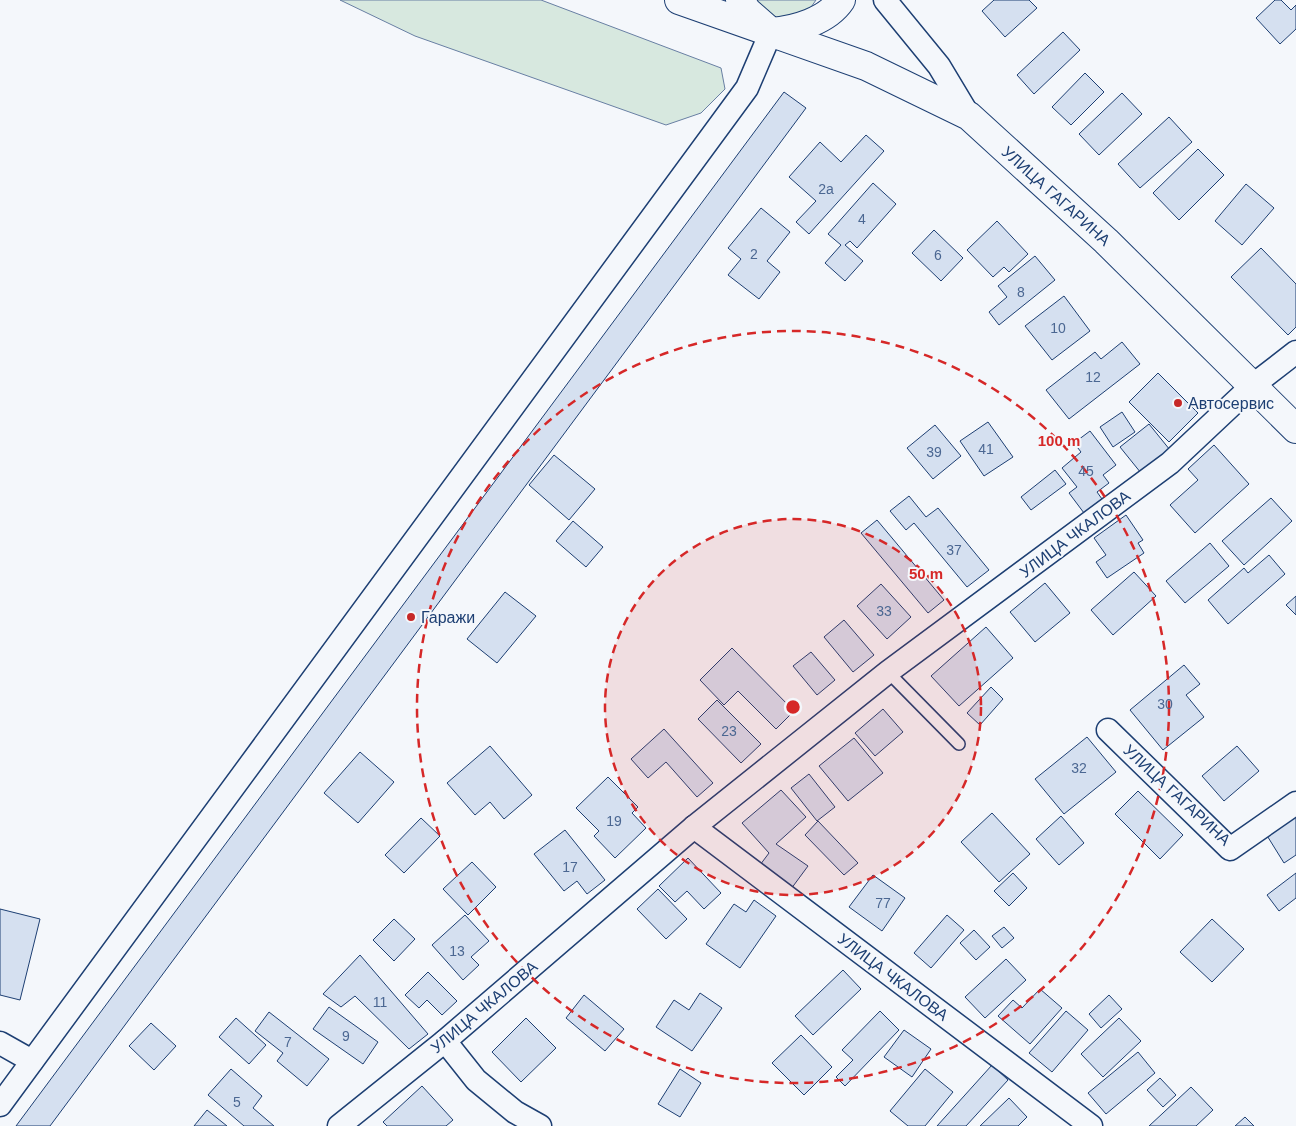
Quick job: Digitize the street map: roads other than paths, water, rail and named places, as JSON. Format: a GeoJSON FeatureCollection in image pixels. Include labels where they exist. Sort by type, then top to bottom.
{"type":"FeatureCollection","features":[{"type":"Feature","properties":{"kind":"main road","name":"УЛИЦА ГАГАРИНА"},"geometry":{"type":"LineString","coordinates":[[679,0],[866,66],[969,116],[1106,241],[1296,429]]}},
{"type":"Feature","properties":{"kind":"main road"},"geometry":{"type":"LineString","coordinates":[[740,0],[747,11],[771,32],[788,30],[821,18],[836,7],[841,0]]}},
{"type":"Feature","properties":{"kind":"street"},"geometry":{"type":"LineString","coordinates":[[885,0],[939,66],[969,116]]}},
{"type":"Feature","properties":{"kind":"street"},"geometry":{"type":"LineString","coordinates":[[0,1105],[747,88],[771,32]]}},
{"type":"Feature","properties":{"kind":"street","name":"УЛИЦА ЧКАЛОВА"},"geometry":{"type":"LineString","coordinates":[[339,1126],[445,1041],[694,827],[888,672],[1170,463],[1252,386],[1296,352]]}},
{"type":"Feature","properties":{"kind":"street","name":"УЛИЦА ГАГАРИНА"},"geometry":{"type":"LineString","coordinates":[[1108,730],[1230,850],[1296,803]]}},
{"type":"Feature","properties":{"kind":"street","name":"УЛИЦА ЧКАЛОВА"},"geometry":{"type":"LineString","coordinates":[[694,827],[1091,1126]]}},
{"type":"Feature","properties":{"kind":"street"},"geometry":{"type":"LineString","coordinates":[[445,1041],[476,1080],[515,1112],[540,1126]]}},
{"type":"Feature","properties":{"kind":"street"},"geometry":{"type":"LineString","coordinates":[[0,1044],[32,1061]]}},
{"type":"Feature","properties":{"kind":"lane"},"geometry":{"type":"LineString","coordinates":[[888,672],[959,744]]}},
{"type":"Feature","properties":{"kind":"place","name":"Автосервис"},"geometry":{"type":"Point","coordinates":[1178,403]}},
{"type":"Feature","properties":{"kind":"place","name":"Гаражи"},"geometry":{"type":"Point","coordinates":[411,617]}}]}
